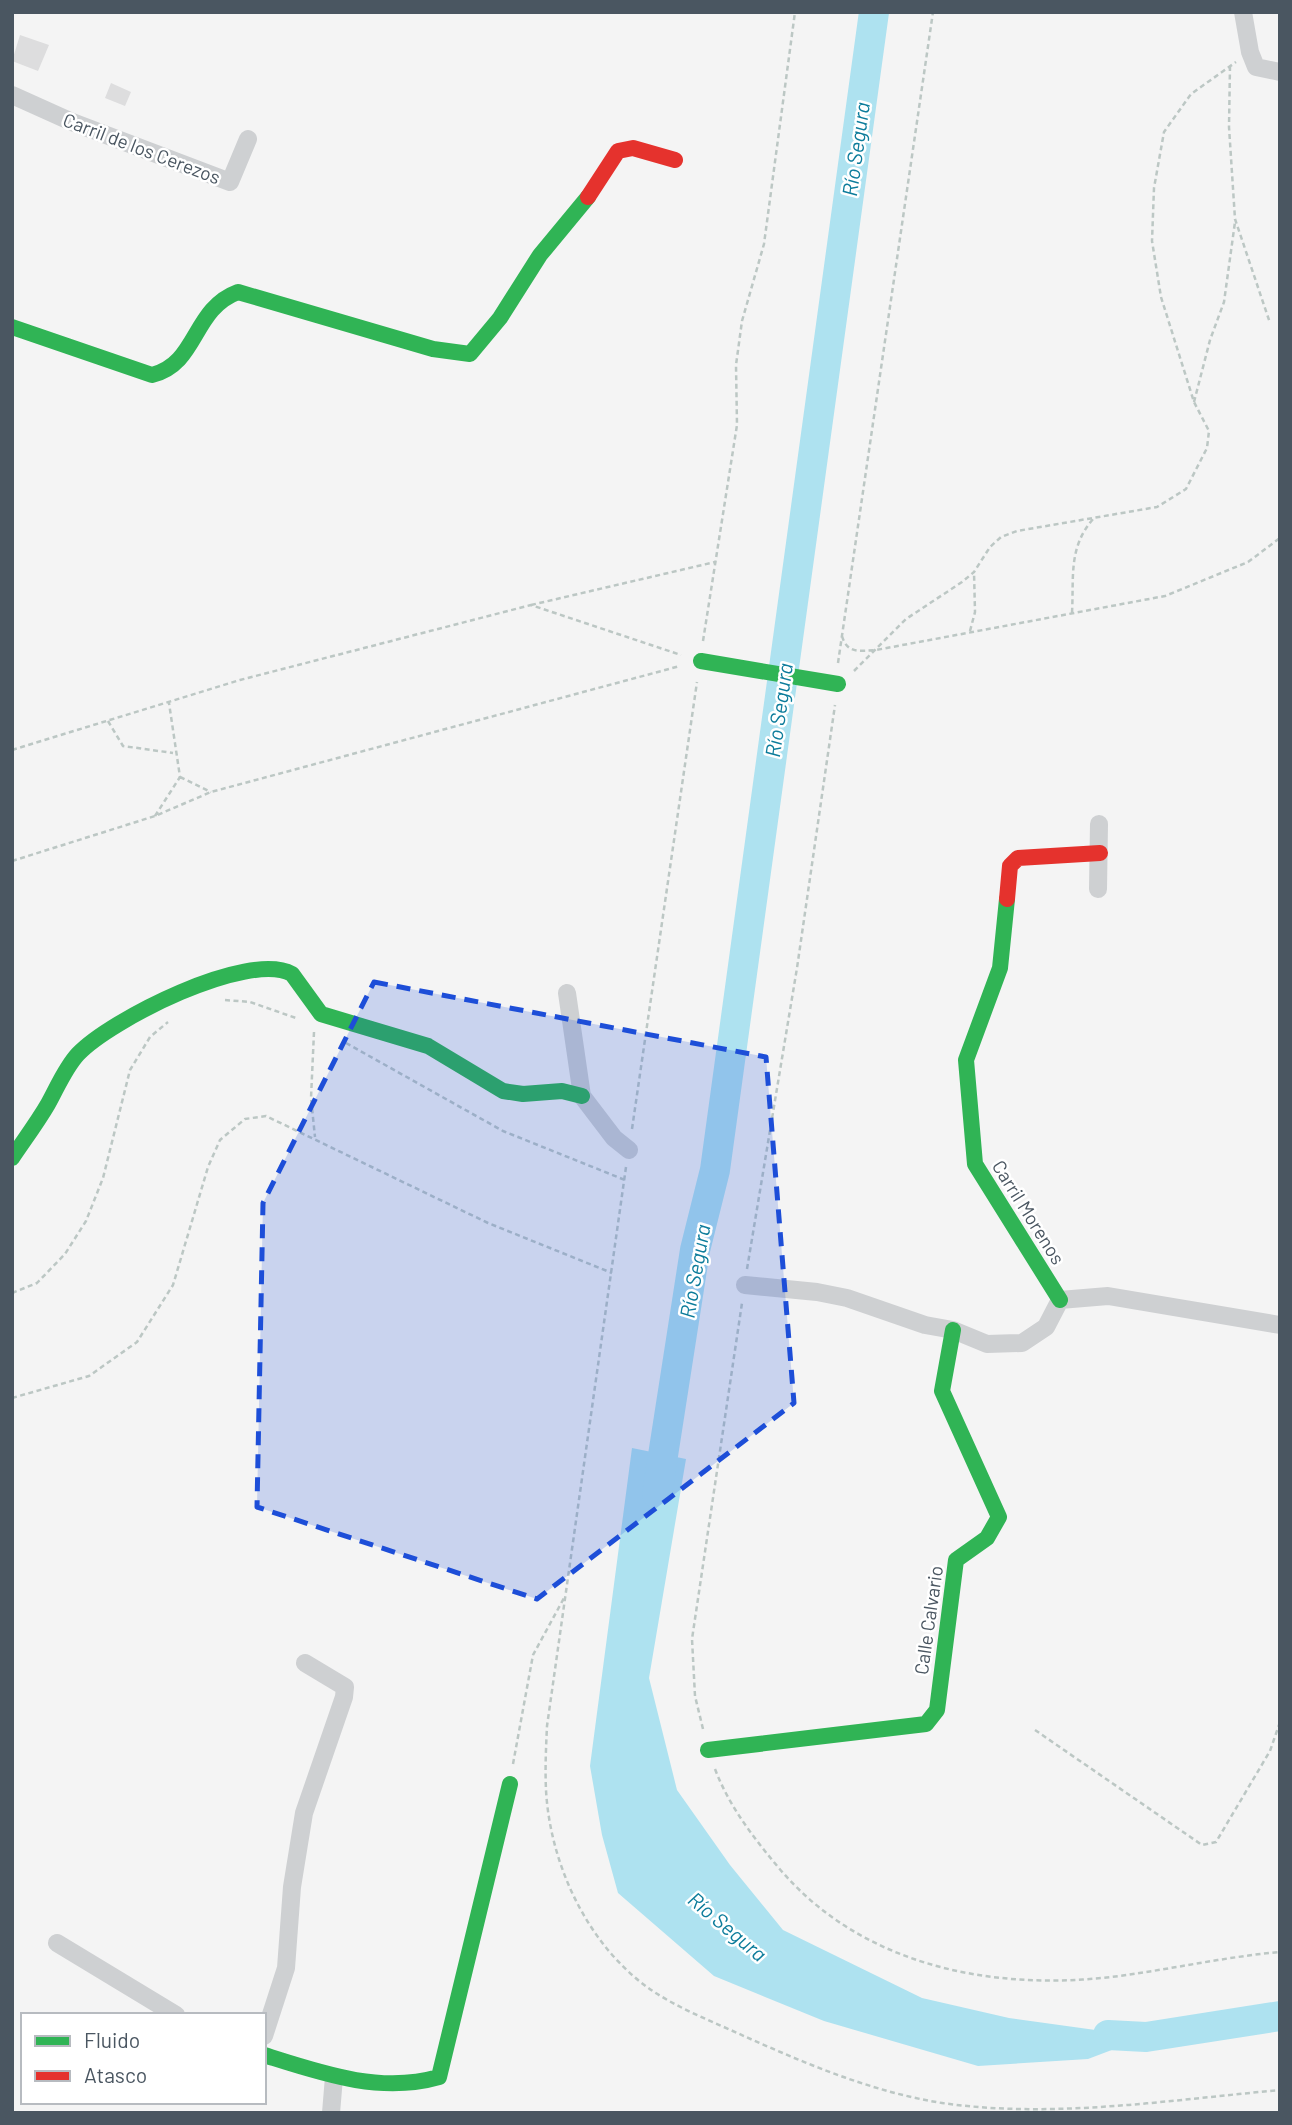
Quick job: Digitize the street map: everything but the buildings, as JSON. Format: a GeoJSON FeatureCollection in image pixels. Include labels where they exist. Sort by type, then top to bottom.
{"type":"FeatureCollection","features":[{"type":"Feature","properties":{"kind":"street"},"geometry":{"type":"LineString","coordinates":[[1243,12],[1250,52],[1256,67],[1280,72]]}},
{"type":"Feature","properties":{"kind":"street","name":"Carril de los Cerezos"},"geometry":{"type":"LineString","coordinates":[[12,95],[72,122],[230,181],[248,139]]}},
{"type":"Feature","properties":{"kind":"street"},"geometry":{"type":"LineString","coordinates":[[12,327],[143,372],[162,375],[178,361],[210,307],[219,298],[239,292],[433,349],[470,354],[500,318],[540,255],[588,197],[618,151],[633,148],[674,160]]}},
{"type":"Feature","properties":{"kind":"street"},"geometry":{"type":"LineString","coordinates":[[701,661],[838,684]]}},
{"type":"Feature","properties":{"kind":"street"},"geometry":{"type":"LineString","coordinates":[[1098,889],[1099,824]]}},
{"type":"Feature","properties":{"kind":"street","name":"Carril Morenos"},"geometry":{"type":"LineString","coordinates":[[1060,1300],[975,1164],[966,1060],[1000,968],[1010,866],[1018,858],[1100,853]]}},
{"type":"Feature","properties":{"kind":"street"},"geometry":{"type":"LineString","coordinates":[[12,1158],[78,1053],[133,1013],[196,986],[257,971],[282,968],[301,981],[314,1017],[321,1014],[374,1026],[428,1045],[505,1092],[531,1094],[562,1089],[582,1096]]}},
{"type":"Feature","properties":{"kind":"street"},"geometry":{"type":"LineString","coordinates":[[567,993],[582,1096],[614,1138],[629,1150]]}},
{"type":"Feature","properties":{"kind":"street"},"geometry":{"type":"LineString","coordinates":[[745,1286],[827,1294],[925,1325],[953,1330],[987,1344],[1022,1343],[1046,1327],[1060,1300],[1108,1296],[1280,1325]]}},
{"type":"Feature","properties":{"kind":"street","name":"Calle Calvario"},"geometry":{"type":"LineString","coordinates":[[708,1750],[926,1724],[937,1710],[956,1560],[987,1538],[999,1517],[942,1391],[953,1330]]}},
{"type":"Feature","properties":{"kind":"street"},"geometry":{"type":"LineString","coordinates":[[266,2030],[286,1968],[292,1887],[304,1813],[344,1697],[345,1687],[305,1663]]}},
{"type":"Feature","properties":{"kind":"street"},"geometry":{"type":"LineString","coordinates":[[266,2056],[334,2077],[421,2085],[439,2077],[510,1784]]}},
{"type":"Feature","properties":{"kind":"street"},"geometry":{"type":"LineString","coordinates":[[57,1943],[173,2013]]}},
{"type":"Feature","properties":{"kind":"street"},"geometry":{"type":"LineString","coordinates":[[331,2113],[334,2077]]}},
{"type":"Feature","properties":{"kind":"path"},"geometry":{"type":"LineString","coordinates":[[795,12],[764,244],[742,321],[737,354],[737,425],[547,1726],[546,1792],[552,1824],[569,1886],[588,1923],[613,1956],[648,1987],[709,2020],[789,2056],[863,2084],[942,2103],[1065,2109],[1280,2090]]}},
{"type":"Feature","properties":{"kind":"path"},"geometry":{"type":"LineString","coordinates":[[933,12],[841,632],[838,684],[797,968],[745,1286],[692,1639],[695,1696],[708,1750],[722,1789],[753,1837],[800,1893],[860,1937],[905,1957],[951,1970],[1020,1980],[1054,1980],[1111,1977],[1243,1955],[1280,1952]]}},
{"type":"Feature","properties":{"kind":"path"},"geometry":{"type":"LineString","coordinates":[[838,684],[906,619],[974,572],[1001,537],[1017,531],[1157,507],[1186,489],[1208,448],[1209,430],[1194,402],[1161,297],[1152,241],[1154,188],[1164,132],[1191,94],[1250,52]]}},
{"type":"Feature","properties":{"kind":"path"},"geometry":{"type":"LineString","coordinates":[[1194,402],[1210,340],[1224,302],[1236,219],[1229,127],[1230,66]]}},
{"type":"Feature","properties":{"kind":"path"},"geometry":{"type":"LineString","coordinates":[[1236,219],[1270,323]]}},
{"type":"Feature","properties":{"kind":"path"},"geometry":{"type":"LineString","coordinates":[[1072,612],[1072,563],[1077,542],[1094,518]]}},
{"type":"Feature","properties":{"kind":"path"},"geometry":{"type":"LineString","coordinates":[[841,632],[844,643],[853,650],[876,650],[1165,596],[1248,562],[1280,538]]}},
{"type":"Feature","properties":{"kind":"path"},"geometry":{"type":"LineString","coordinates":[[12,750],[240,680],[531,605],[715,562]]}},
{"type":"Feature","properties":{"kind":"path"},"geometry":{"type":"LineString","coordinates":[[969,633],[975,612],[974,572]]}},
{"type":"Feature","properties":{"kind":"path"},"geometry":{"type":"LineString","coordinates":[[531,605],[701,661]]}},
{"type":"Feature","properties":{"kind":"path"},"geometry":{"type":"LineString","coordinates":[[12,861],[155,816],[211,792],[701,661]]}},
{"type":"Feature","properties":{"kind":"path"},"geometry":{"type":"LineString","coordinates":[[155,816],[180,778],[169,703]]}},
{"type":"Feature","properties":{"kind":"path"},"geometry":{"type":"LineString","coordinates":[[108,721],[123,746],[175,754]]}},
{"type":"Feature","properties":{"kind":"path"},"geometry":{"type":"LineString","coordinates":[[180,778],[211,792]]}},
{"type":"Feature","properties":{"kind":"path"},"geometry":{"type":"LineString","coordinates":[[215,1002],[250,1002],[314,1017],[311,1098],[315,1137]]}},
{"type":"Feature","properties":{"kind":"path"},"geometry":{"type":"LineString","coordinates":[[12,1293],[37,1283],[65,1254],[86,1221],[103,1178],[130,1070],[150,1037],[174,1017]]}},
{"type":"Feature","properties":{"kind":"path"},"geometry":{"type":"LineString","coordinates":[[337,1038],[503,1131],[625,1180]]}},
{"type":"Feature","properties":{"kind":"path"},"geometry":{"type":"LineString","coordinates":[[12,1398],[89,1376],[137,1342],[173,1285],[208,1167],[220,1140],[245,1119],[266,1115],[488,1223],[612,1273]]}},
{"type":"Feature","properties":{"kind":"path"},"geometry":{"type":"LineString","coordinates":[[510,1784],[533,1655],[565,1596]]}},
{"type":"Feature","properties":{"kind":"path"},"geometry":{"type":"LineString","coordinates":[[1035,1730],[1202,1845],[1216,1842],[1270,1752],[1280,1722]]}},
{"type":"Feature","properties":{"kind":"highlighted area"},"geometry":{"type":"Polygon","coordinates":[[[374,982],[766,1057],[794,1403],[537,1599],[257,1507],[263,1203],[374,982]]]}},
{"type":"Feature","properties":{"kind":"water"},"geometry":{"type":"Polygon","coordinates":[[[632,1448],[686,1459],[649,1678],[677,1790],[730,1865],[783,1930],[922,1998],[1009,2018],[1146,2037],[1088,2059],[978,2066],[824,2021],[714,1976],[618,1893],[602,1835],[590,1766],[632,1448]]]}},
{"type":"Feature","properties":{"kind":"waterway","name":"Río Segura"},"geometry":{"type":"LineString","coordinates":[[657,1494],[695,1250],[715,1170],[874,12]]}},
{"type":"Feature","properties":{"kind":"waterway","name":"Río Segura"},"geometry":{"type":"LineString","coordinates":[[1108,2035],[1146,2037],[1280,2016]]}},
{"type":"Feature","properties":{"kind":"traffic: fast"},"geometry":{"type":"LineString","coordinates":[[12,327],[152,375],[167,369],[178,360],[212,311],[223,300],[238,292],[433,349],[470,354],[500,318],[540,255],[588,197]]}},
{"type":"Feature","properties":{"kind":"traffic: fast"},"geometry":{"type":"LineString","coordinates":[[701,661],[838,684]]}},
{"type":"Feature","properties":{"kind":"traffic: fast"},"geometry":{"type":"LineString","coordinates":[[1007,899],[1000,968],[966,1060],[975,1164],[1060,1300]]}},
{"type":"Feature","properties":{"kind":"traffic: fast"},"geometry":{"type":"LineString","coordinates":[[12,1158],[44,1111],[69,1065],[95,1040],[148,1007],[180,992],[244,972],[271,969],[292,974],[321,1014],[428,1046],[503,1091],[523,1094],[562,1091],[582,1096]]}},
{"type":"Feature","properties":{"kind":"traffic: fast"},"geometry":{"type":"LineString","coordinates":[[708,1750],[926,1724],[937,1710],[956,1560],[987,1538],[999,1517],[942,1391],[953,1330]]}},
{"type":"Feature","properties":{"kind":"traffic: fast"},"geometry":{"type":"LineString","coordinates":[[266,2056],[329,2074],[373,2082],[417,2082],[439,2077],[510,1784]]}},
{"type":"Feature","properties":{"kind":"traffic: jam"},"geometry":{"type":"LineString","coordinates":[[588,197],[618,151],[633,148],[675,160]]}},
{"type":"Feature","properties":{"kind":"traffic: jam"},"geometry":{"type":"LineString","coordinates":[[1007,899],[1010,866],[1018,858],[1100,853]]}}]}
